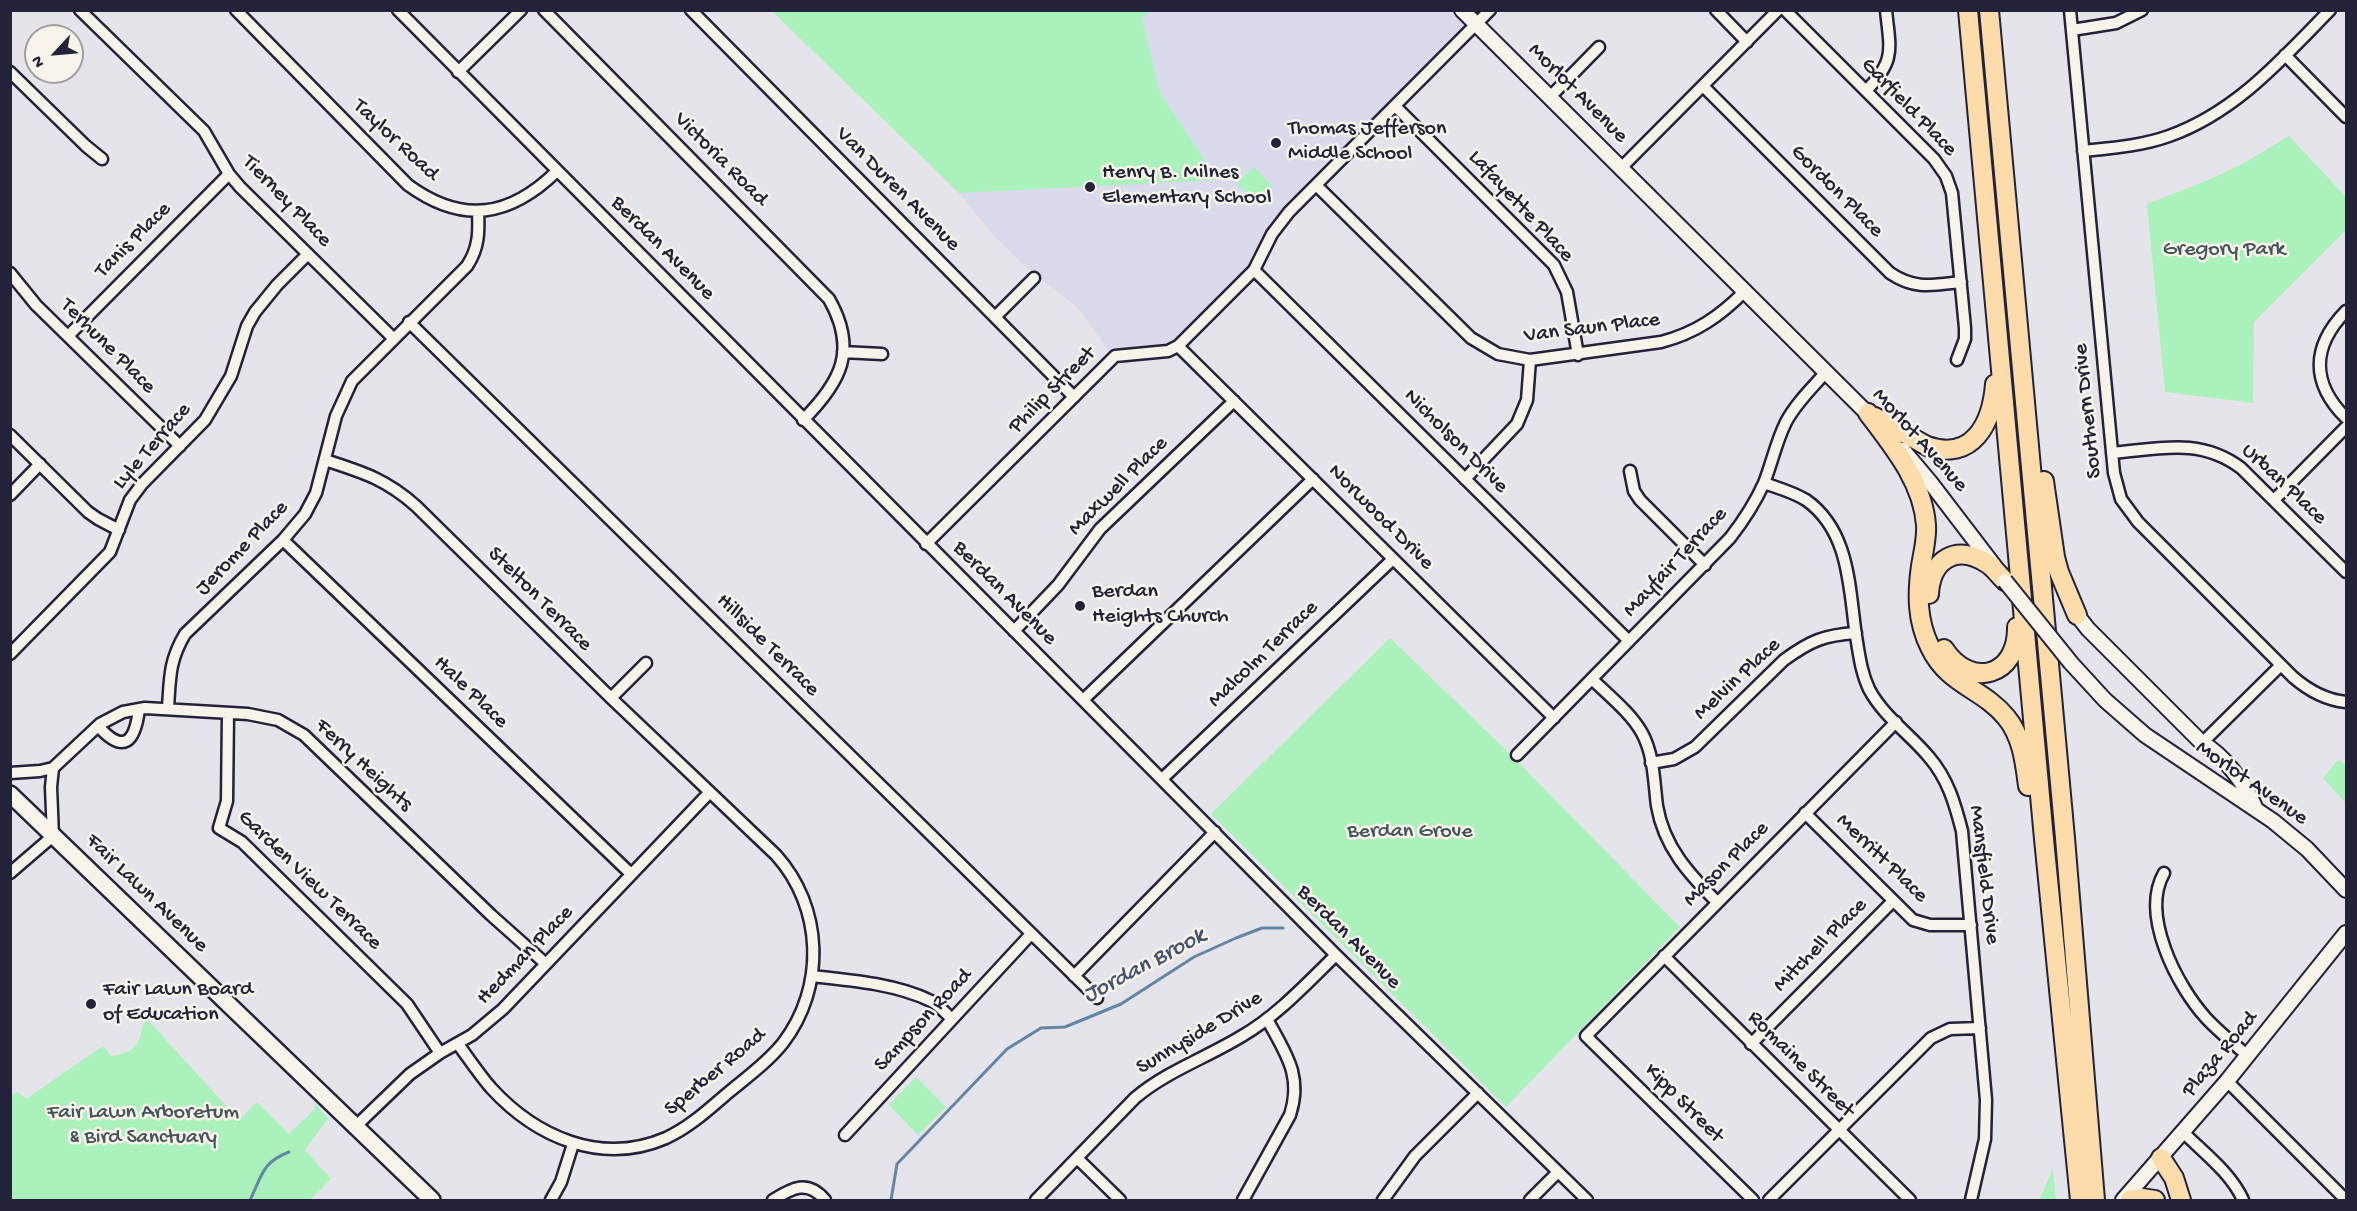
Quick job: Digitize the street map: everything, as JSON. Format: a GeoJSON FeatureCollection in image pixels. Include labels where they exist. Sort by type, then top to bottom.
{"type":"FeatureCollection","features":[{"type":"Feature","properties":{"kind":"highway"},"geometry":{"type":"LineString","coordinates":[[1968,10],[2044,839],[2089,1199]]}},
{"type":"Feature","properties":{"kind":"highway"},"geometry":{"type":"LineString","coordinates":[[1989,10],[2065,838],[2089,1199]]}},
{"type":"Feature","properties":{"kind":"highway"},"geometry":{"type":"LineString","coordinates":[[2008,218],[2025,322],[2051,540],[2059,572],[2077,615]]}},
{"type":"Feature","properties":{"kind":"highway"},"geometry":{"type":"LineString","coordinates":[[1868,413],[1936,449],[1954,450],[1971,442],[1984,428],[1992,408],[1995,384],[1996,310]]}},
{"type":"Feature","properties":{"kind":"highway"},"geometry":{"type":"LineString","coordinates":[[1868,413],[1907,470],[1923,506],[1926,529],[1918,603],[1929,645],[1952,677],[1988,701],[2006,717],[2014,729],[2023,753],[2049,981],[2089,1199]]}},
{"type":"Feature","properties":{"kind":"highway"},"geometry":{"type":"LineString","coordinates":[[2005,581],[1989,565],[1962,554],[1945,559],[1933,572],[1929,603],[1934,628],[1952,660],[1975,674],[1990,672],[2004,665],[2014,651],[2017,633],[2017,532]]}},
{"type":"Feature","properties":{"kind":"highway"},"geometry":{"type":"LineString","coordinates":[[2162,1158],[2174,1178],[2181,1200]]}},
{"type":"Feature","properties":{"kind":"highway"},"geometry":{"type":"LineString","coordinates":[[2130,1200],[2142,1198],[2155,1200]]}},
{"type":"Feature","properties":{"kind":"main road","name":"Fair Lawn Avenue"},"geometry":{"type":"LineString","coordinates":[[10,794],[432,1200]]}},
{"type":"Feature","properties":{"kind":"street","name":"Tierney Place"},"geometry":{"type":"LineString","coordinates":[[81,10],[204,131],[229,174],[393,338]]}},
{"type":"Feature","properties":{"kind":"street","name":"Taylor Road"},"geometry":{"type":"LineString","coordinates":[[236,10],[408,186],[426,198],[442,206],[478,211],[509,204],[538,189],[557,171]]}},
{"type":"Feature","properties":{"kind":"street","name":"Berdan Avenue"},"geometry":{"type":"LineString","coordinates":[[398,10],[1336,955],[1587,1200]]}},
{"type":"Feature","properties":{"kind":"street"},"geometry":{"type":"LineString","coordinates":[[458,72],[521,10]]}},
{"type":"Feature","properties":{"kind":"street","name":"Victoria Road"},"geometry":{"type":"LineString","coordinates":[[544,10],[819,288],[836,312],[842,336],[841,366],[831,390],[803,420]]}},
{"type":"Feature","properties":{"kind":"street","name":"Van Duren Avenue"},"geometry":{"type":"LineString","coordinates":[[692,10],[1074,397]]}},
{"type":"Feature","properties":{"kind":"street","name":"Morlot Avenue"},"geometry":{"type":"LineString","coordinates":[[1462,10],[1868,413],[1930,482],[1980,545],[2005,581],[2071,663],[2105,700],[2145,735],[2255,807],[2299,842],[2346,890]]}},
{"type":"Feature","properties":{"kind":"street"},"geometry":{"type":"LineString","coordinates":[[1178,346],[1254,270],[1280,222],[1490,10]]}},
{"type":"Feature","properties":{"kind":"street"},"geometry":{"type":"LineString","coordinates":[[1716,10],[1747,42]]}},
{"type":"Feature","properties":{"kind":"street"},"geometry":{"type":"LineString","coordinates":[[1621,168],[1778,10]]}},
{"type":"Feature","properties":{"kind":"street","name":"Garfield Place"},"geometry":{"type":"LineString","coordinates":[[1785,10],[1934,159],[1946,176],[1952,193],[1965,339],[1957,360]]}},
{"type":"Feature","properties":{"kind":"street"},"geometry":{"type":"LineString","coordinates":[[1866,91],[1879,78],[1888,63],[1890,54],[1886,10]]}},
{"type":"Feature","properties":{"kind":"street","name":"Southern Drive"},"geometry":{"type":"LineString","coordinates":[[2070,10],[2114,473],[2119,492],[2138,522],[2302,685],[2326,698],[2346,702]]}},
{"type":"Feature","properties":{"kind":"street"},"geometry":{"type":"LineString","coordinates":[[2072,30],[2116,23],[2142,10]]}},
{"type":"Feature","properties":{"kind":"street"},"geometry":{"type":"LineString","coordinates":[[2083,151],[2132,146],[2186,129],[2204,120],[2242,95],[2285,56],[2330,10]]}},
{"type":"Feature","properties":{"kind":"street"},"geometry":{"type":"LineString","coordinates":[[1550,97],[1599,47]]}},
{"type":"Feature","properties":{"kind":"street"},"geometry":{"type":"LineString","coordinates":[[2285,56],[2346,117]]}},
{"type":"Feature","properties":{"kind":"street"},"geometry":{"type":"LineString","coordinates":[[10,72],[102,159]]}},
{"type":"Feature","properties":{"kind":"street","name":"Gordon Place"},"geometry":{"type":"LineString","coordinates":[[1703,86],[1890,273],[1908,283],[1919,285],[1961,282]]}},
{"type":"Feature","properties":{"kind":"street","name":"Lafayette Place"},"geometry":{"type":"LineString","coordinates":[[1395,106],[1554,265],[1567,292],[1578,354]]}},
{"type":"Feature","properties":{"kind":"street","name":"Tanis Place"},"geometry":{"type":"LineString","coordinates":[[68,336],[229,174]]}},
{"type":"Feature","properties":{"kind":"street","name":"Van Saun Place"},"geometry":{"type":"LineString","coordinates":[[1316,185],[1471,338],[1498,354],[1530,360],[1677,338],[1712,320],[1745,291]]}},
{"type":"Feature","properties":{"kind":"street","name":"Jerome Place"},"geometry":{"type":"LineString","coordinates":[[168,708],[172,664],[175,651],[185,634],[283,540],[305,514],[316,493],[342,399],[352,381],[467,266],[473,257],[479,238],[478,211]]}},
{"type":"Feature","properties":{"kind":"street","name":"Lyle Terrace"},"geometry":{"type":"LineString","coordinates":[[10,654],[110,552],[125,509],[135,492],[205,420],[223,392],[247,327],[255,312],[277,285],[308,254]]}},
{"type":"Feature","properties":{"kind":"street","name":"Nicholson Drive"},"geometry":{"type":"LineString","coordinates":[[1254,270],[1629,641]]}},
{"type":"Feature","properties":{"kind":"street","name":"Terhune Place"},"geometry":{"type":"LineString","coordinates":[[10,273],[24,292],[180,446]]}},
{"type":"Feature","properties":{"kind":"street"},"geometry":{"type":"LineString","coordinates":[[995,317],[1034,278]]}},
{"type":"Feature","properties":{"kind":"street"},"geometry":{"type":"LineString","coordinates":[[2346,311],[2326,337],[2322,346],[2319,368],[2323,388],[2328,398],[2346,418]]}},
{"type":"Feature","properties":{"kind":"street","name":"Hillside Terrace"},"geometry":{"type":"LineString","coordinates":[[409,322],[1097,998]]}},
{"type":"Feature","properties":{"kind":"street","name":"Philip Street"},"geometry":{"type":"LineString","coordinates":[[926,544],[1115,356],[1168,351],[1178,346]]}},
{"type":"Feature","properties":{"kind":"street","name":"Norwood Drive"},"geometry":{"type":"LineString","coordinates":[[1178,346],[1554,718]]}},
{"type":"Feature","properties":{"kind":"street"},"geometry":{"type":"LineString","coordinates":[[843,352],[882,354]]}},
{"type":"Feature","properties":{"kind":"street"},"geometry":{"type":"LineString","coordinates":[[1464,479],[1517,424],[1527,400],[1530,360]]}},
{"type":"Feature","properties":{"kind":"street","name":"Mayfair Terrace"},"geometry":{"type":"LineString","coordinates":[[1517,755],[1705,564],[1744,520],[1764,483],[1772,454],[1786,421],[1798,403],[1826,372]]}},
{"type":"Feature","properties":{"kind":"street","name":"Maxwell Place"},"geometry":{"type":"LineString","coordinates":[[1014,631],[1058,585],[1096,534],[1234,401]]}},
{"type":"Feature","properties":{"kind":"street"},"geometry":{"type":"LineString","coordinates":[[2274,500],[2346,427]]}},
{"type":"Feature","properties":{"kind":"street"},"geometry":{"type":"LineString","coordinates":[[10,435],[88,512],[119,530]]}},
{"type":"Feature","properties":{"kind":"street","name":"Urban Place"},"geometry":{"type":"LineString","coordinates":[[2112,453],[2186,446],[2211,451],[2241,468],[2346,572]]}},
{"type":"Feature","properties":{"kind":"street","name":"Stelton Terrace"},"geometry":{"type":"LineString","coordinates":[[325,460],[377,478],[397,490],[709,793]]}},
{"type":"Feature","properties":{"kind":"street"},"geometry":{"type":"LineString","coordinates":[[10,495],[40,464]]}},
{"type":"Feature","properties":{"kind":"street"},"geometry":{"type":"LineString","coordinates":[[1630,471],[1634,491],[1640,500],[1705,564]]}},
{"type":"Feature","properties":{"kind":"street"},"geometry":{"type":"LineString","coordinates":[[1083,700],[1313,480]]}},
{"type":"Feature","properties":{"kind":"street","name":"Mansfield Drive"},"geometry":{"type":"LineString","coordinates":[[1764,483],[1805,500],[1816,509],[1833,530],[1845,561],[1860,663],[1867,683],[1877,702],[1939,769],[1955,801],[1962,831],[1987,1119],[1982,1157],[1971,1200]]}},
{"type":"Feature","properties":{"kind":"street","name":"Hale Place"},"geometry":{"type":"LineString","coordinates":[[283,540],[631,874]]}},
{"type":"Feature","properties":{"kind":"street","name":"Malcolm Terrace"},"geometry":{"type":"LineString","coordinates":[[1162,779],[1393,559]]}},
{"type":"Feature","properties":{"kind":"street","name":"Morlot Avenue"},"geometry":{"type":"LineString","coordinates":[[2077,615],[2202,743],[2210,747],[2246,786],[2255,807]]}},
{"type":"Feature","properties":{"kind":"street","name":"Melvin Place"},"geometry":{"type":"LineString","coordinates":[[1651,763],[1674,759],[1695,747],[1784,660],[1799,650],[1831,635],[1856,633]]}},
{"type":"Feature","properties":{"kind":"street"},"geometry":{"type":"LineString","coordinates":[[611,698],[646,663]]}},
{"type":"Feature","properties":{"kind":"street"},"geometry":{"type":"LineString","coordinates":[[2202,743],[2281,665]]}},
{"type":"Feature","properties":{"kind":"street"},"geometry":{"type":"LineString","coordinates":[[1592,679],[1636,724],[1646,742],[1658,808],[1668,841],[1683,867],[1717,902]]}},
{"type":"Feature","properties":{"kind":"street","name":"Ferry Heights"},"geometry":{"type":"LineString","coordinates":[[53,768],[98,726],[123,712],[168,708],[248,714],[278,720],[304,735],[491,915],[546,964]]}},
{"type":"Feature","properties":{"kind":"street"},"geometry":{"type":"LineString","coordinates":[[98,726],[109,739],[117,743],[127,740],[134,736],[139,709]]}},
{"type":"Feature","properties":{"kind":"street","name":"Garden View Terrace"},"geometry":{"type":"LineString","coordinates":[[228,713],[227,801],[219,828],[242,842],[407,1004],[440,1053]]}},
{"type":"Feature","properties":{"kind":"street","name":"Mason Place"},"geometry":{"type":"LineString","coordinates":[[1586,1036],[1896,722]]}},
{"type":"Feature","properties":{"kind":"street"},"geometry":{"type":"LineString","coordinates":[[10,773],[53,768],[52,836],[10,873]]}},
{"type":"Feature","properties":{"kind":"street","name":"Hedman Place"},"geometry":{"type":"LineString","coordinates":[[355,1126],[410,1074],[440,1053],[458,1044],[503,1009],[709,793]]}},
{"type":"Feature","properties":{"kind":"street","name":"Sperber Road"},"geometry":{"type":"LineString","coordinates":[[458,1044],[491,1088],[520,1115],[552,1135],[573,1144],[599,1148],[631,1148],[650,1144],[684,1128],[770,1057],[782,1044],[801,1014],[812,976],[814,957],[810,922],[798,886],[786,867],[709,793]]}},
{"type":"Feature","properties":{"kind":"street","name":"Merritt Place"},"geometry":{"type":"LineString","coordinates":[[1805,813],[1906,914],[1921,923],[1971,925]]}},
{"type":"Feature","properties":{"kind":"street"},"geometry":{"type":"LineString","coordinates":[[1074,976],[1215,832]]}},
{"type":"Feature","properties":{"kind":"street"},"geometry":{"type":"LineString","coordinates":[[2164,873],[2159,882],[2156,902],[2162,938],[2175,972],[2194,1003],[2207,1018],[2248,1056]]}},
{"type":"Feature","properties":{"kind":"street","name":"Mitchell Place"},"geometry":{"type":"LineString","coordinates":[[1751,1044],[1893,901]]}},
{"type":"Feature","properties":{"kind":"street","name":"Plaza Road"},"geometry":{"type":"LineString","coordinates":[[2123,1200],[2162,1158],[2248,1056],[2346,933]]}},
{"type":"Feature","properties":{"kind":"street","name":"Sampson Road"},"geometry":{"type":"LineString","coordinates":[[845,1135],[1031,934]]}},
{"type":"Feature","properties":{"kind":"street","name":"Sunnyside Drive"},"geometry":{"type":"LineString","coordinates":[[1036,1200],[1149,1086],[1167,1074],[1241,1037],[1267,1019],[1293,998],[1336,955]]}},
{"type":"Feature","properties":{"kind":"street","name":"Romaine Street"},"geometry":{"type":"LineString","coordinates":[[1664,956],[1910,1200]]}},
{"type":"Feature","properties":{"kind":"street"},"geometry":{"type":"LineString","coordinates":[[812,976],[861,981],[916,995],[938,1005],[952,1019]]}},
{"type":"Feature","properties":{"kind":"street"},"geometry":{"type":"LineString","coordinates":[[1243,1200],[1290,1115],[1294,1102],[1295,1084],[1292,1066],[1267,1019]]}},
{"type":"Feature","properties":{"kind":"street"},"geometry":{"type":"LineString","coordinates":[[1769,1200],[1931,1038],[1950,1029],[1980,1028]]}},
{"type":"Feature","properties":{"kind":"street","name":"Kipp Street"},"geometry":{"type":"LineString","coordinates":[[1586,1036],[1753,1200]]}},
{"type":"Feature","properties":{"kind":"street"},"geometry":{"type":"LineString","coordinates":[[2227,1081],[2346,1200]]}},
{"type":"Feature","properties":{"kind":"street"},"geometry":{"type":"LineString","coordinates":[[1383,1200],[1415,1156],[1478,1093]]}},
{"type":"Feature","properties":{"kind":"street"},"geometry":{"type":"LineString","coordinates":[[2184,1132],[2229,1177],[2243,1200]]}},
{"type":"Feature","properties":{"kind":"street"},"geometry":{"type":"LineString","coordinates":[[551,1200],[561,1182],[573,1144]]}},
{"type":"Feature","properties":{"kind":"street"},"geometry":{"type":"LineString","coordinates":[[1077,1158],[1120,1200]]}},
{"type":"Feature","properties":{"kind":"street"},"geometry":{"type":"LineString","coordinates":[[1530,1200],[1558,1172]]}},
{"type":"Feature","properties":{"kind":"street"},"geometry":{"type":"LineString","coordinates":[[777,1198],[806,1187],[814,1188],[825,1200]]}},
{"type":"Feature","properties":{"kind":"shaded area","name":"Henry B. Milnes Elementary School"},"geometry":{"type":"Polygon","coordinates":[[[1462,10],[1477,24],[1280,222],[1260,258],[1178,346],[1115,356],[1108,350],[1078,308],[1025,266],[993,235],[959,193],[821,58],[869,11],[1462,10]]]}},
{"type":"Feature","properties":{"kind":"green space","name":"Henry B. Milnes Elementary School"},"geometry":{"type":"Polygon","coordinates":[[[772,11],[1150,11],[1142,18],[1160,93],[1218,180],[959,193],[772,11]]]}},
{"type":"Feature","properties":{"kind":"green space","name":"Gregory Park"},"geometry":{"type":"Polygon","coordinates":[[[2289,136],[2346,197],[2346,230],[2254,322],[2253,403],[2165,392],[2147,204],[2206,181],[2246,162],[2289,136]]]}},
{"type":"Feature","properties":{"kind":"green space"},"geometry":{"type":"Polygon","coordinates":[[[1254,167],[1273,187],[1256,203],[1237,183],[1254,167]]]}},
{"type":"Feature","properties":{"kind":"green space","name":"Berdan Grove"},"geometry":{"type":"Polygon","coordinates":[[[1390,638],[1508,752],[1680,927],[1506,1107],[1211,814],[1390,638]]]}},
{"type":"Feature","properties":{"kind":"green space"},"geometry":{"type":"Polygon","coordinates":[[[2338,760],[2346,765],[2346,803],[2323,778],[2338,760]]]}},
{"type":"Feature","properties":{"kind":"green space","name":"Fair Lawn Arboretum & Bird Sanctuary"},"geometry":{"type":"Polygon","coordinates":[[[145,1017],[239,1120],[257,1102],[289,1134],[315,1109],[313,1101],[330,1121],[327,1120],[305,1150],[331,1179],[310,1200],[11,1200],[11,1096],[18,1092],[26,1099],[103,1046],[111,1056],[128,1052],[137,1044],[145,1017]]]}},
{"type":"Feature","properties":{"kind":"green space"},"geometry":{"type":"Polygon","coordinates":[[[916,1077],[946,1107],[918,1135],[889,1105],[916,1077]]]}},
{"type":"Feature","properties":{"kind":"green space"},"geometry":{"type":"Polygon","coordinates":[[[2053,1169],[2056,1200],[2039,1200],[2053,1169]]]}},
{"type":"Feature","properties":{"kind":"waterway","name":"Jordan Brook"},"geometry":{"type":"LineString","coordinates":[[891,1200],[897,1164],[1007,1049],[1041,1028],[1065,1027],[1121,1004],[1194,957],[1236,938],[1262,928],[1283,928]]}},
{"type":"Feature","properties":{"kind":"waterway"},"geometry":{"type":"LineString","coordinates":[[250,1200],[268,1165],[289,1152]]}},
{"type":"Feature","properties":{"kind":"place","name":"Thomas Jefferson Middle School"},"geometry":{"type":"Point","coordinates":[1276,143]}},
{"type":"Feature","properties":{"kind":"place","name":"Henry B. Milnes Elementary School"},"geometry":{"type":"Point","coordinates":[1090,187]}},
{"type":"Feature","properties":{"kind":"place","name":"Berdan Heights Church"},"geometry":{"type":"Point","coordinates":[1080,606]}},
{"type":"Feature","properties":{"kind":"place","name":"Fair Lawn Board of Education"},"geometry":{"type":"Point","coordinates":[91,1004]}}]}
